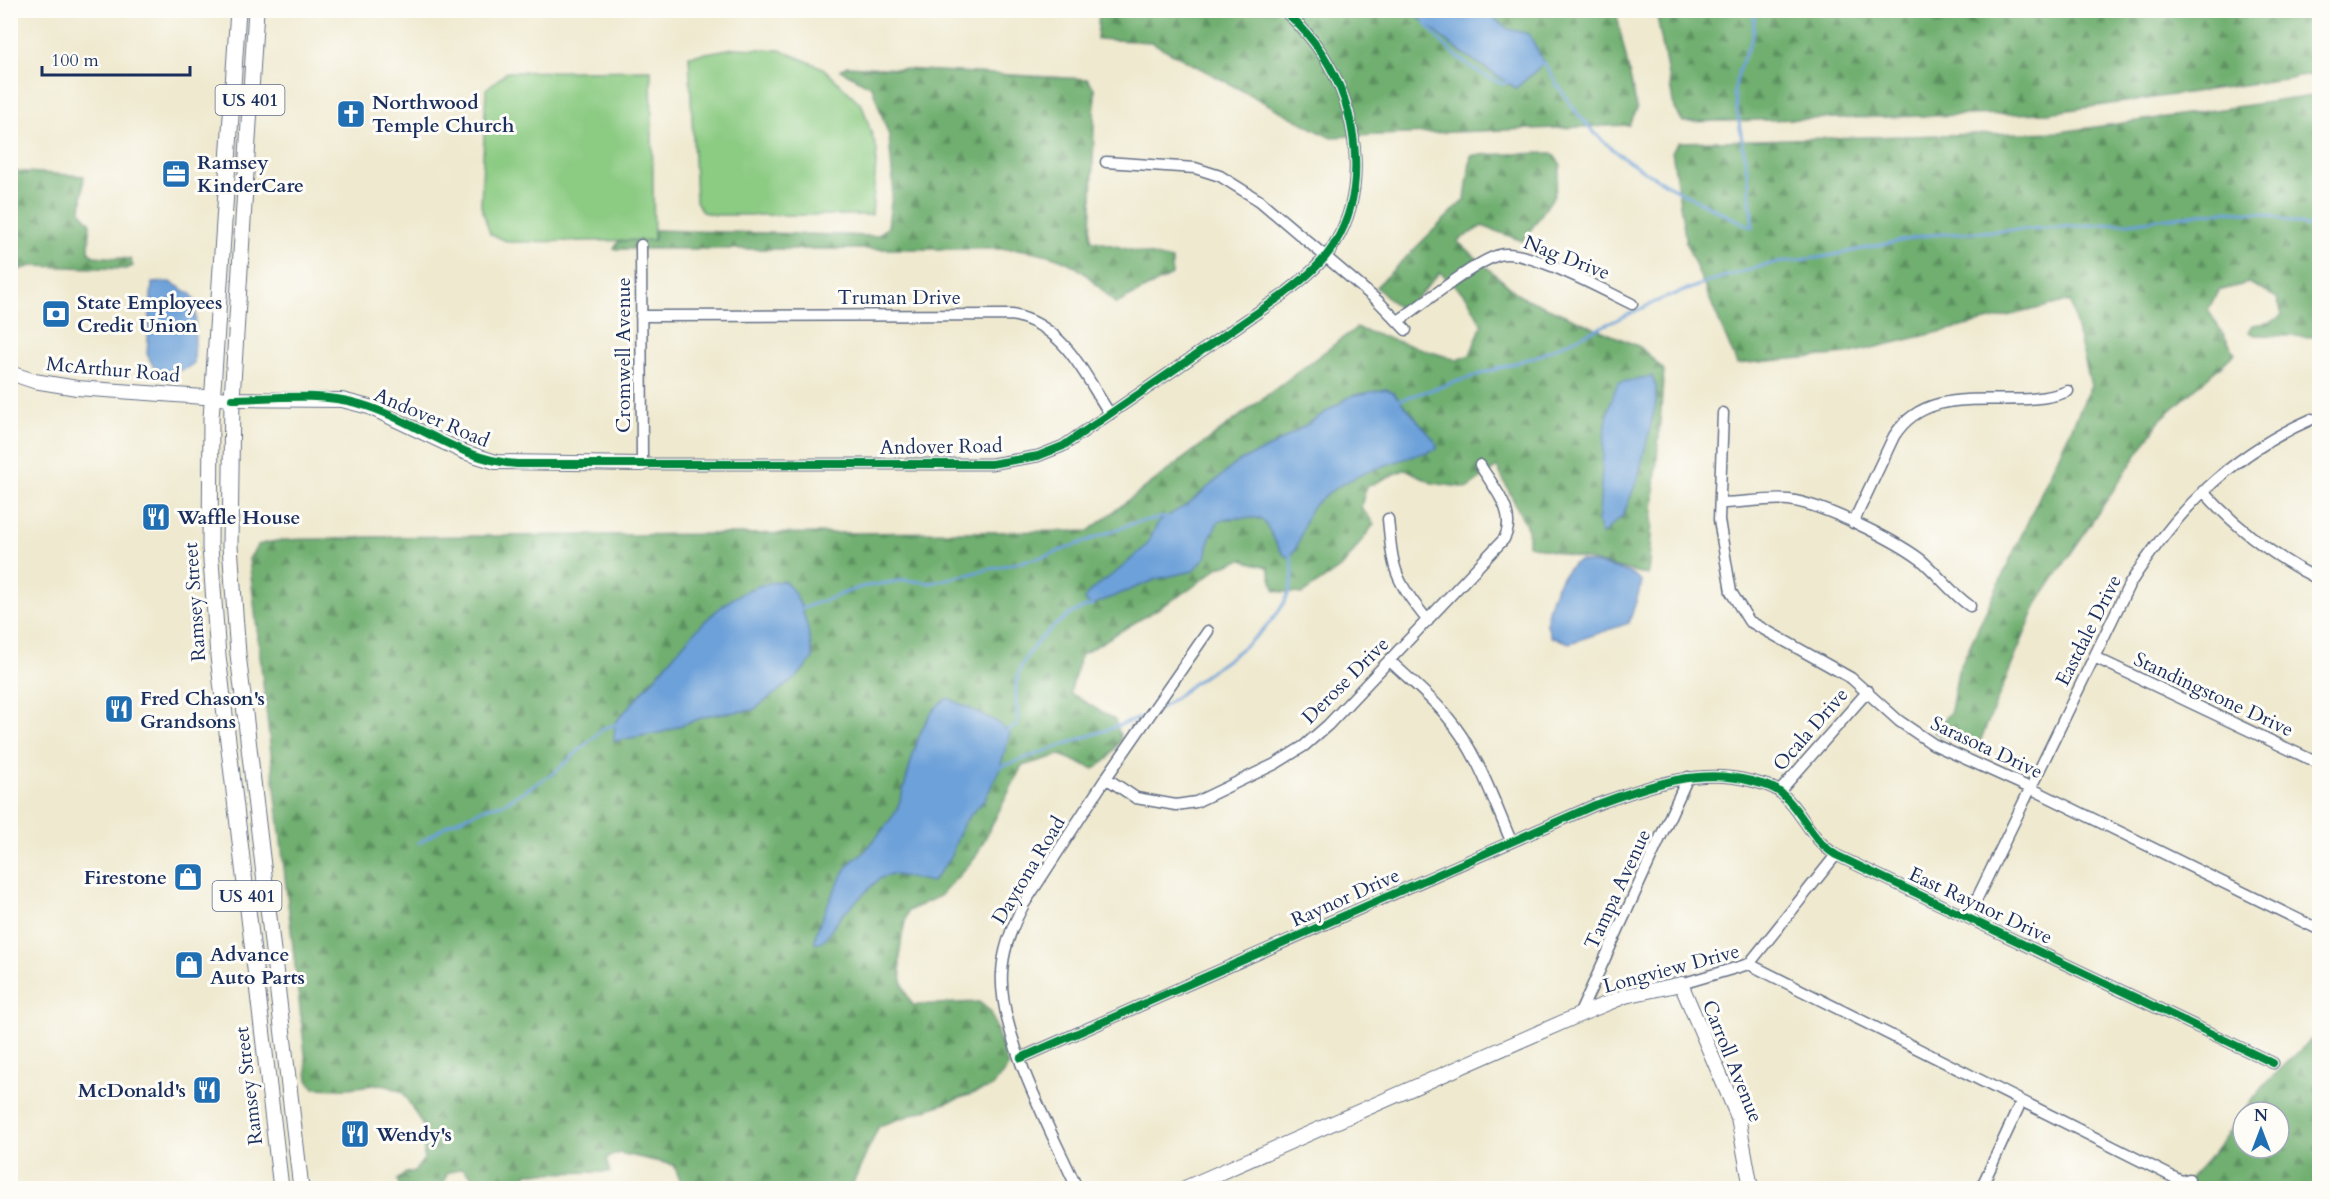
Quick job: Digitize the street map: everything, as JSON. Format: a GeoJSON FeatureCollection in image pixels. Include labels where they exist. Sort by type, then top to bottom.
{"type":"FeatureCollection","features":[{"type":"Feature","properties":{"kind":"main road","name":"Ramsey Street"},"geometry":{"type":"LineString","coordinates":[[238,10],[209,474],[212,583],[281,1188]]}},
{"type":"Feature","properties":{"kind":"main road","name":"Ramsey Street"},"geometry":{"type":"LineString","coordinates":[[256,10],[232,399],[229,483],[232,582],[301,1188]]}},
{"type":"Feature","properties":{"kind":"main road"},"geometry":{"type":"LineString","coordinates":[[234,789],[254,786]]}},
{"type":"Feature","properties":{"kind":"main road"},"geometry":{"type":"LineString","coordinates":[[275,1139],[296,1144]]}},
{"type":"Feature","properties":{"kind":"main road"},"geometry":{"type":"LineString","coordinates":[[277,1156],[296,1144]]}},
{"type":"Feature","properties":{"kind":"street","name":"Andover Road"},"geometry":{"type":"LineString","coordinates":[[232,399],[314,398],[350,401],[379,411],[464,452],[496,462],[991,464],[1038,456],[1063,446],[1283,295],[1301,281],[1335,244],[1352,202],[1355,168],[1353,139],[1344,99],[1329,65],[1312,40],[1284,10]]}},
{"type":"Feature","properties":{"kind":"street"},"geometry":{"type":"LineString","coordinates":[[1106,162],[1195,168],[1220,176],[1260,201],[1325,256],[1406,330]]}},
{"type":"Feature","properties":{"kind":"street","name":"Cromwell Avenue"},"geometry":{"type":"LineString","coordinates":[[641,245],[642,464]]}},
{"type":"Feature","properties":{"kind":"street","name":"Nag Drive"},"geometry":{"type":"LineString","coordinates":[[1398,321],[1474,269],[1498,255],[1510,254],[1521,255],[1632,304]]}},
{"type":"Feature","properties":{"kind":"street","name":"Truman Drive"},"geometry":{"type":"LineString","coordinates":[[641,316],[1012,315],[1025,317],[1049,329],[1064,343],[1110,414]]}},
{"type":"Feature","properties":{"kind":"street","name":"McArthur Road"},"geometry":{"type":"LineString","coordinates":[[10,373],[34,381],[63,386],[232,399]]}},
{"type":"Feature","properties":{"kind":"street"},"geometry":{"type":"LineString","coordinates":[[1853,523],[1894,436],[1902,424],[1916,412],[1928,406],[1953,401],[2049,398],[2068,391]]}},
{"type":"Feature","properties":{"kind":"street","name":"Sarasota Drive"},"geometry":{"type":"LineString","coordinates":[[1723,413],[1719,520],[1729,585],[1744,616],[1760,629],[1839,671],[1868,691],[1899,722],[1933,744],[2030,788],[2319,930]]}},
{"type":"Feature","properties":{"kind":"street","name":"Eastdale Drive"},"geometry":{"type":"LineString","coordinates":[[1968,917],[2129,585],[2159,539],[2203,491],[2237,460],[2261,444],[2312,419]]}},
{"type":"Feature","properties":{"kind":"street","name":"Derose Drive"},"geometry":{"type":"LineString","coordinates":[[1106,778],[1124,792],[1149,803],[1176,805],[1196,801],[1240,783],[1304,746],[1390,661],[1507,534],[1508,513],[1480,465]]}},
{"type":"Feature","properties":{"kind":"street"},"geometry":{"type":"LineString","coordinates":[[2203,491],[2239,529],[2262,547],[2319,580]]}},
{"type":"Feature","properties":{"kind":"street"},"geometry":{"type":"LineString","coordinates":[[1720,504],[1789,500],[1821,507],[1921,560],[1954,595],[1970,606]]}},
{"type":"Feature","properties":{"kind":"street"},"geometry":{"type":"LineString","coordinates":[[1388,519],[1394,570],[1406,594],[1428,621]]}},
{"type":"Feature","properties":{"kind":"street","name":"Daytona Road"},"geometry":{"type":"LineString","coordinates":[[1077,1188],[1012,1035],[1001,975],[1009,935],[1024,904],[1106,778],[1208,631]]}},
{"type":"Feature","properties":{"kind":"street","name":"Standingstone Drive"},"geometry":{"type":"LineString","coordinates":[[2094,657],[2319,764]]}},
{"type":"Feature","properties":{"kind":"street"},"geometry":{"type":"LineString","coordinates":[[1390,661],[1446,716],[1467,746],[1484,777],[1511,842]]}},
{"type":"Feature","properties":{"kind":"street","name":"Ocala Drive"},"geometry":{"type":"LineString","coordinates":[[1779,792],[1868,691]]}},
{"type":"Feature","properties":{"kind":"street"},"geometry":{"type":"LineString","coordinates":[[1688,777],[1742,779],[1779,792]]}},
{"type":"Feature","properties":{"kind":"street","name":"Raynor Drive"},"geometry":{"type":"LineString","coordinates":[[1021,1058],[1606,801],[1650,786],[1688,777]]}},
{"type":"Feature","properties":{"kind":"street","name":"Tampa Avenue"},"geometry":{"type":"LineString","coordinates":[[1579,1015],[1688,777]]}},
{"type":"Feature","properties":{"kind":"street","name":"East Raynor Drive"},"geometry":{"type":"LineString","coordinates":[[1779,792],[1819,843],[1836,855],[2273,1063]]}},
{"type":"Feature","properties":{"kind":"street"},"geometry":{"type":"LineString","coordinates":[[1749,964],[1836,855]]}},
{"type":"Feature","properties":{"kind":"street","name":"Longview Drive"},"geometry":{"type":"LineString","coordinates":[[1185,1188],[1625,996],[1681,984],[1749,964],[2181,1181],[2189,1179]]}},
{"type":"Feature","properties":{"kind":"street","name":"Carroll Avenue"},"geometry":{"type":"LineString","coordinates":[[1681,984],[1738,1117],[1751,1188]]}},
{"type":"Feature","properties":{"kind":"street"},"geometry":{"type":"LineString","coordinates":[[1981,1188],[2021,1102]]}},
{"type":"Feature","properties":{"kind":"green space"},"geometry":{"type":"Polygon","coordinates":[[[1099,11],[1616,11],[1637,109],[1629,125],[1329,137],[1151,42],[1097,39],[1099,11]]]}},
{"type":"Feature","properties":{"kind":"green space"},"geometry":{"type":"Polygon","coordinates":[[[1656,11],[2319,11],[2319,74],[2048,113],[1683,122],[1674,107],[1656,11]]]}},
{"type":"Feature","properties":{"kind":"green space"},"geometry":{"type":"Polygon","coordinates":[[[734,48],[780,50],[823,68],[862,105],[877,150],[872,215],[716,215],[702,212],[696,201],[689,56],[734,48]]]}},
{"type":"Feature","properties":{"kind":"green space"},"geometry":{"type":"Polygon","coordinates":[[[847,66],[1087,79],[1095,89],[1091,240],[1172,260],[1172,275],[1116,304],[1073,265],[1050,255],[1017,249],[614,249],[619,241],[654,240],[654,230],[877,236],[888,227],[893,185],[889,136],[872,87],[840,70],[847,66]]]}},
{"type":"Feature","properties":{"kind":"green space"},"geometry":{"type":"Polygon","coordinates":[[[651,70],[654,240],[509,242],[490,234],[481,206],[486,89],[507,72],[651,70]]]}},
{"type":"Feature","properties":{"kind":"green space"},"geometry":{"type":"Polygon","coordinates":[[[2319,95],[2319,337],[2255,335],[2249,332],[2253,325],[2272,322],[2282,315],[2277,298],[2249,283],[2218,291],[2208,310],[2235,353],[2161,419],[2037,604],[1977,749],[1933,732],[1951,711],[1958,671],[2091,386],[2070,301],[1847,354],[1737,364],[1686,243],[1672,151],[1679,142],[2060,132],[2319,95]]]}},
{"type":"Feature","properties":{"kind":"green space"},"geometry":{"type":"Polygon","coordinates":[[[1552,153],[1561,165],[1554,196],[1523,241],[1482,226],[1457,241],[1520,296],[1640,347],[1664,370],[1648,575],[1528,545],[1528,530],[1497,467],[1468,488],[1432,483],[1406,469],[1366,487],[1361,507],[1374,524],[1343,566],[1302,594],[1275,591],[1268,567],[1241,560],[1219,567],[1189,590],[1081,655],[1070,693],[1115,720],[1121,739],[1108,759],[1094,769],[1060,755],[1022,766],[975,858],[940,896],[908,911],[902,935],[901,972],[907,995],[913,1005],[979,1002],[991,1012],[1008,1067],[992,1087],[879,1126],[853,1183],[848,1188],[683,1188],[674,1165],[619,1153],[607,1158],[610,1172],[526,1173],[527,1188],[478,1188],[477,1180],[462,1168],[447,1173],[443,1188],[401,1188],[397,1180],[406,1173],[414,1172],[424,1159],[423,1126],[403,1092],[382,1084],[340,1089],[314,1088],[308,1080],[249,559],[258,545],[284,540],[365,537],[1088,531],[1356,328],[1457,360],[1470,355],[1482,325],[1467,297],[1440,272],[1421,294],[1401,310],[1376,287],[1465,199],[1471,155],[1552,153]]]}},
{"type":"Feature","properties":{"kind":"green space"},"geometry":{"type":"Polygon","coordinates":[[[11,171],[84,176],[81,212],[90,222],[89,253],[94,256],[130,259],[133,266],[126,269],[32,266],[11,272],[11,171]]]}},
{"type":"Feature","properties":{"kind":"green space"},"geometry":{"type":"Polygon","coordinates":[[[2319,1032],[2319,1188],[2181,1188],[2231,1129],[2231,1160],[2291,1160],[2291,1100],[2253,1100],[2264,1085],[2319,1032]]]}},
{"type":"Feature","properties":{"kind":"water"},"geometry":{"type":"Polygon","coordinates":[[[1411,11],[1484,11],[1508,29],[1529,34],[1544,63],[1516,88],[1456,49],[1411,11]]]}},
{"type":"Feature","properties":{"kind":"water"},"geometry":{"type":"Polygon","coordinates":[[[170,282],[191,294],[196,303],[194,363],[185,369],[166,371],[155,369],[147,354],[152,283],[170,282]]]}},
{"type":"Feature","properties":{"kind":"water"},"geometry":{"type":"Polygon","coordinates":[[[1652,376],[1656,387],[1656,403],[1638,478],[1623,515],[1601,535],[1598,521],[1603,450],[1612,398],[1618,383],[1652,376]]]}},
{"type":"Feature","properties":{"kind":"water"},"geometry":{"type":"Polygon","coordinates":[[[1386,389],[1393,392],[1436,442],[1437,449],[1370,471],[1337,487],[1323,497],[1311,509],[1299,543],[1292,554],[1287,557],[1283,553],[1260,518],[1228,518],[1218,522],[1210,538],[1206,557],[1193,571],[1157,579],[1092,605],[1087,603],[1085,599],[1089,592],[1147,545],[1159,521],[1187,505],[1238,462],[1276,444],[1351,396],[1386,389]]]}},
{"type":"Feature","properties":{"kind":"water"},"geometry":{"type":"Polygon","coordinates":[[[1580,561],[1624,571],[1638,578],[1642,583],[1629,623],[1570,643],[1551,637],[1547,615],[1561,578],[1573,564],[1580,561]]]}},
{"type":"Feature","properties":{"kind":"water"},"geometry":{"type":"Polygon","coordinates":[[[784,581],[791,588],[801,606],[813,658],[797,677],[753,710],[710,715],[663,732],[614,741],[615,723],[698,628],[728,601],[745,591],[764,584],[784,581]]]}},
{"type":"Feature","properties":{"kind":"water"},"geometry":{"type":"Polygon","coordinates":[[[948,698],[995,721],[1010,733],[1000,768],[985,799],[964,822],[949,860],[932,882],[891,874],[879,879],[841,916],[824,940],[815,944],[818,928],[841,878],[851,862],[861,855],[896,811],[920,734],[936,707],[948,698]]]}},
{"type":"Feature","properties":{"kind":"waterway"},"geometry":{"type":"LineString","coordinates":[[1753,228],[1748,176],[1734,92],[1739,69],[1753,36],[1755,10]]}},
{"type":"Feature","properties":{"kind":"waterway"},"geometry":{"type":"LineString","coordinates":[[1425,22],[1440,41],[1470,67],[1503,84],[1510,81]]}},
{"type":"Feature","properties":{"kind":"waterway"},"geometry":{"type":"LineString","coordinates":[[1542,64],[1544,63],[1563,94],[1585,123],[1618,153],[1654,177],[1753,228]]}},
{"type":"Feature","properties":{"kind":"waterway"},"geometry":{"type":"LineString","coordinates":[[1396,401],[1540,355],[1662,299],[1716,279],[1770,264],[1823,257],[1929,235],[2128,223],[2223,211],[2261,213],[2320,230]]}},
{"type":"Feature","properties":{"kind":"waterway"},"geometry":{"type":"LineString","coordinates":[[800,609],[861,587],[905,580],[931,583],[1046,556],[1137,522],[1167,517]]}},
{"type":"Feature","properties":{"kind":"waterway"},"geometry":{"type":"LineString","coordinates":[[1160,709],[1250,642],[1280,610],[1289,592],[1293,574],[1290,554]]}},
{"type":"Feature","properties":{"kind":"waterway"},"geometry":{"type":"LineString","coordinates":[[1005,732],[1018,725],[1017,683],[1025,659],[1040,639],[1060,621],[1092,605],[1091,601]]}},
{"type":"Feature","properties":{"kind":"waterway"},"geometry":{"type":"LineString","coordinates":[[997,768],[1143,717]]}},
{"type":"Feature","properties":{"kind":"waterway"},"geometry":{"type":"LineString","coordinates":[[419,843],[449,824],[488,807],[503,804],[554,773],[604,728],[617,724]]}},
{"type":"Feature","properties":{"kind":"cycle path"},"geometry":{"type":"LineString","coordinates":[[232,399],[296,397],[344,400],[380,411],[475,455],[517,464],[991,464],[1038,456],[1063,446],[1283,295],[1318,265],[1335,243],[1346,221],[1352,198],[1355,173],[1351,123],[1335,76],[1323,55],[1305,31],[1284,10]]}},
{"type":"Feature","properties":{"kind":"cycle path"},"geometry":{"type":"LineString","coordinates":[[1021,1058],[1595,805],[1652,786],[1711,776],[1751,781],[1774,789],[1789,800],[1813,833],[1827,849],[1836,855],[2273,1063]]}},
{"type":"Feature","properties":{"kind":"place","name":"Northwood Temple Church"},"geometry":{"type":"Point","coordinates":[351,114]}},
{"type":"Feature","properties":{"kind":"place","name":"Ramsey KinderCare"},"geometry":{"type":"Point","coordinates":[176,174]}},
{"type":"Feature","properties":{"kind":"place","name":"State Employees Credit Union"},"geometry":{"type":"Point","coordinates":[56,314]}},
{"type":"Feature","properties":{"kind":"place","name":"Waffle House"},"geometry":{"type":"Point","coordinates":[156,517]}},
{"type":"Feature","properties":{"kind":"place","name":"Fred Chason's Grandsons"},"geometry":{"type":"Point","coordinates":[119,709]}},
{"type":"Feature","properties":{"kind":"place","name":"Firestone"},"geometry":{"type":"Point","coordinates":[188,877]}},
{"type":"Feature","properties":{"kind":"place","name":"Advance Auto Parts"},"geometry":{"type":"Point","coordinates":[189,965]}},
{"type":"Feature","properties":{"kind":"place","name":"McDonald's"},"geometry":{"type":"Point","coordinates":[207,1090]}},
{"type":"Feature","properties":{"kind":"place","name":"Wendy's"},"geometry":{"type":"Point","coordinates":[355,1134]}}]}
